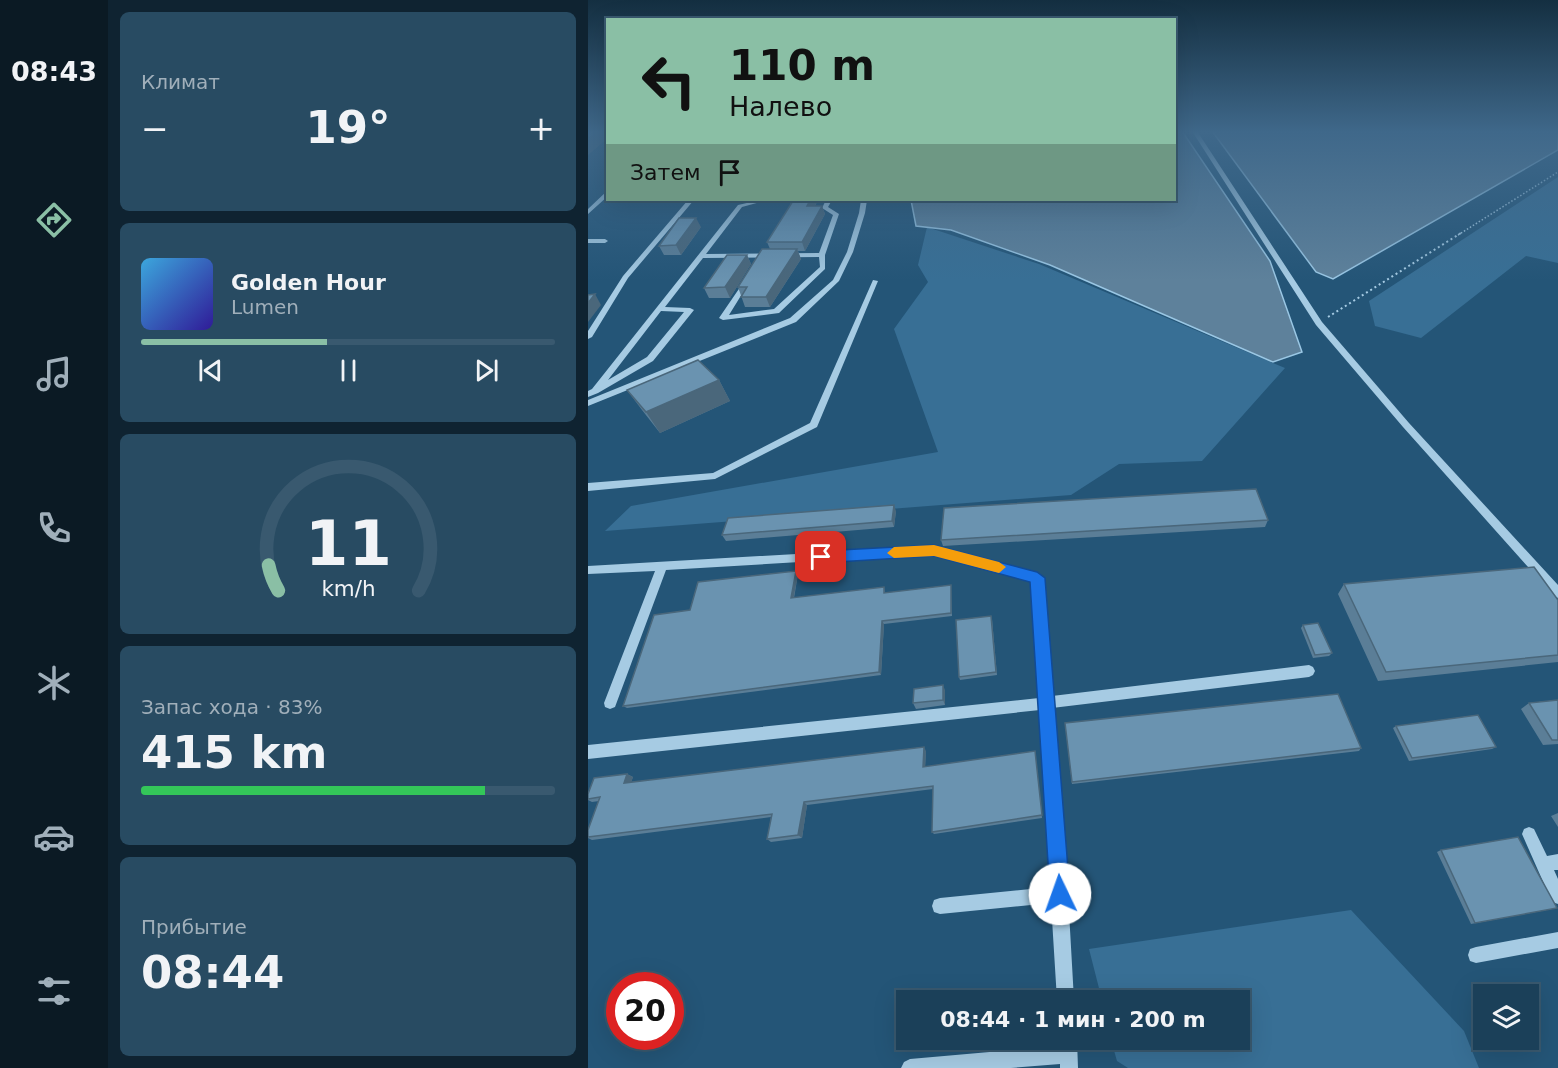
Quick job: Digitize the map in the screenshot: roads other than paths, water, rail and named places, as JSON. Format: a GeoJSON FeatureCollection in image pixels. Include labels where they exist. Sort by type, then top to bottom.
{"type":"FeatureCollection","features":[{"type":"Feature","properties":{"kind":"lane"},"geometry":{"type":"LineString","coordinates":[[1226,181],[1319,323],[1406,425],[1558,593]]}},
{"type":"Feature","properties":{"kind":"lane"},"geometry":{"type":"LineString","coordinates":[[588,212],[606,194]]}},
{"type":"Feature","properties":{"kind":"lane"},"geometry":{"type":"LineString","coordinates":[[588,337],[625,277],[690,201]]}},
{"type":"Feature","properties":{"kind":"lane"},"geometry":{"type":"LineString","coordinates":[[591,393],[740,206],[761,201]]}},
{"type":"Feature","properties":{"kind":"lane"},"geometry":{"type":"LineString","coordinates":[[752,274],[723,318],[776,311],[823,268],[822,255],[836,214],[825,208],[828,201]]}},
{"type":"Feature","properties":{"kind":"lane"},"geometry":{"type":"LineString","coordinates":[[588,403],[792,320],[836,281],[850,252],[864,201]]}},
{"type":"Feature","properties":{"kind":"lane"},"geometry":{"type":"LineString","coordinates":[[588,241],[605,241]]}},
{"type":"Feature","properties":{"kind":"lane"},"geometry":{"type":"LineString","coordinates":[[701,256],[822,255]]}},
{"type":"Feature","properties":{"kind":"lane"},"geometry":{"type":"LineString","coordinates":[[758,265],[764,256]]}},
{"type":"Feature","properties":{"kind":"lane"},"geometry":{"type":"LineString","coordinates":[[588,487],[715,476],[814,425],[875,281]]}},
{"type":"Feature","properties":{"kind":"lane"},"geometry":{"type":"LineString","coordinates":[[591,393],[650,358],[690,310],[659,309]]}},
{"type":"Feature","properties":{"kind":"lane"},"geometry":{"type":"LineString","coordinates":[[588,570],[934,550],[1037,578],[1065,990]]}},
{"type":"Feature","properties":{"kind":"lane"},"geometry":{"type":"LineString","coordinates":[[610,703],[662,566]]}},
{"type":"Feature","properties":{"kind":"lane"},"geometry":{"type":"LineString","coordinates":[[588,752],[1045,703],[1309,671]]}},
{"type":"Feature","properties":{"kind":"lane"},"geometry":{"type":"LineString","coordinates":[[1529,834],[1551,863],[1558,896]]}},
{"type":"Feature","properties":{"kind":"lane"},"geometry":{"type":"LineString","coordinates":[[940,906],[1060,894]]}},
{"type":"Feature","properties":{"kind":"lane"},"geometry":{"type":"LineString","coordinates":[[1476,955],[1558,940]]}},
{"type":"Feature","properties":{"kind":"lane"},"geometry":{"type":"LineString","coordinates":[[910,1068],[1068,1054]]}}]}
